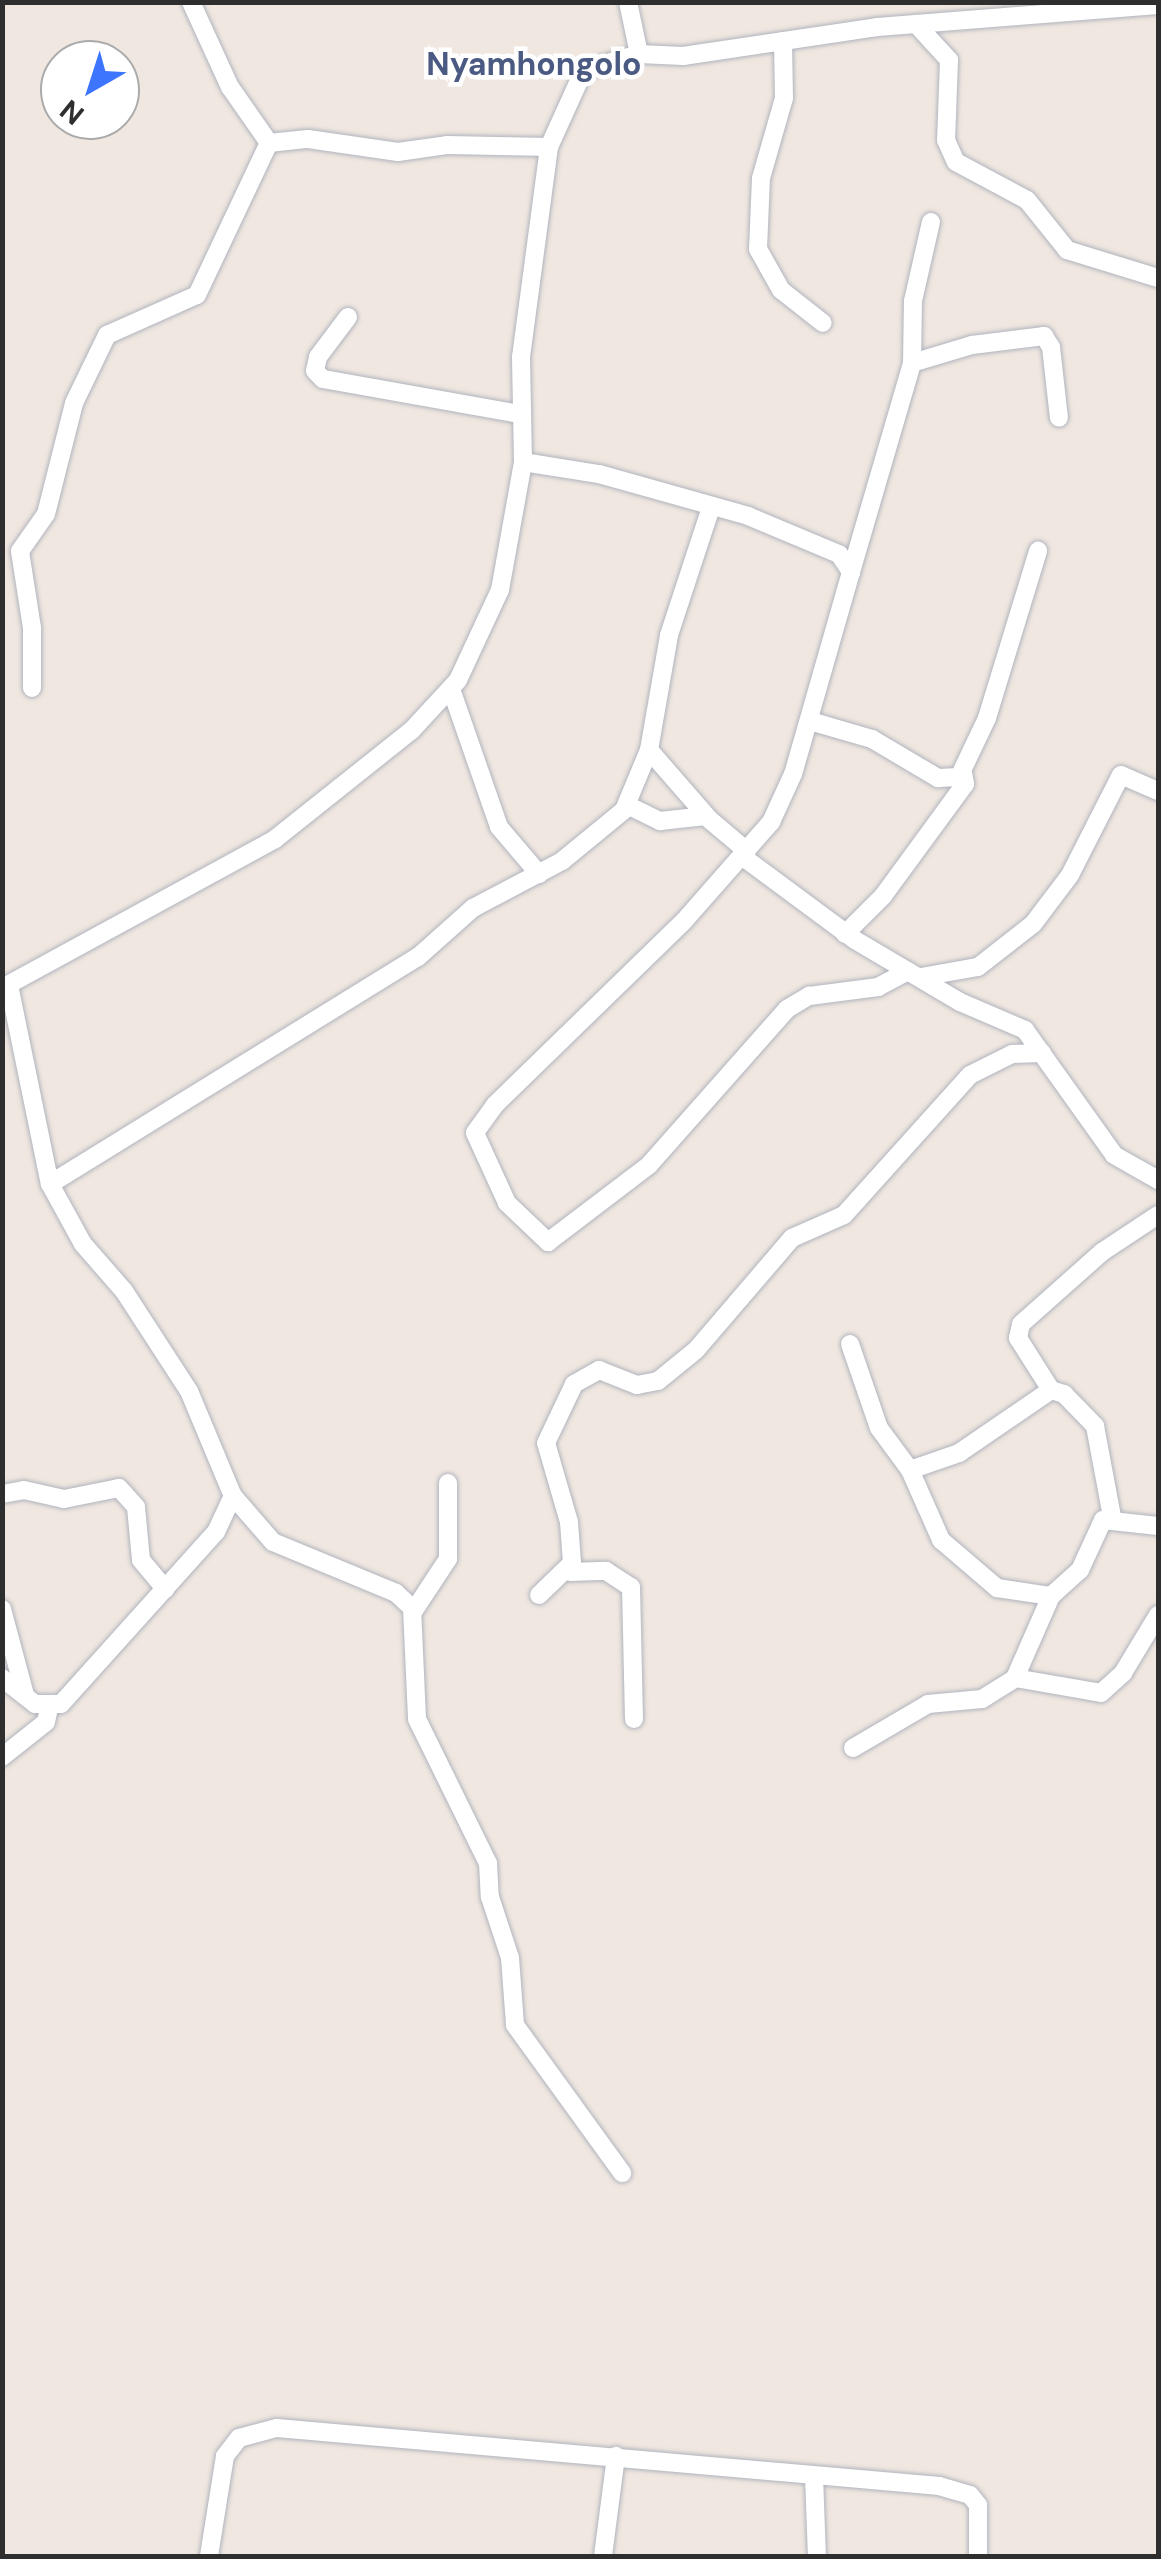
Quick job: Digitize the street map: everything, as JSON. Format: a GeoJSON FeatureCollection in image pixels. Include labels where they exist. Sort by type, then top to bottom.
{"type":"FeatureCollection","features":[{"type":"Feature","properties":{"kind":"street"},"geometry":{"type":"LineString","coordinates":[[191,2],[230,87],[268,143]]}},
{"type":"Feature","properties":{"kind":"street"},"geometry":{"type":"LineString","coordinates":[[628,2],[639,54]]}},
{"type":"Feature","properties":{"kind":"street"},"geometry":{"type":"LineString","coordinates":[[413,1612],[396,1592],[273,1542],[233,1496],[188,1391],[150,1327],[83,1244],[50,1184],[6,986],[232,868],[361,772],[450,689],[484,635],[500,590],[524,462],[520,414],[528,284],[549,148],[584,70],[639,54],[684,56],[916,24],[1158,5]]}},
{"type":"Feature","properties":{"kind":"street"},"geometry":{"type":"LineString","coordinates":[[916,24],[949,60],[946,140],[956,162],[1027,200],[1066,250],[1158,278]]}},
{"type":"Feature","properties":{"kind":"street"},"geometry":{"type":"LineString","coordinates":[[783,41],[784,98],[761,178],[758,249],[781,290],[823,324]]}},
{"type":"Feature","properties":{"kind":"street"},"geometry":{"type":"LineString","coordinates":[[268,143],[308,139],[398,152],[447,145],[549,148]]}},
{"type":"Feature","properties":{"kind":"street"},"geometry":{"type":"LineString","coordinates":[[2,553],[23,542],[46,514],[74,403],[104,340],[197,295],[268,143]]}},
{"type":"Feature","properties":{"kind":"street"},"geometry":{"type":"LineString","coordinates":[[930,222],[913,302],[912,363],[810,721],[784,798],[745,854],[586,1011],[475,1133],[490,1178],[540,1240],[548,1242],[649,1165],[787,1009],[809,996],[878,987],[915,974],[978,967],[1033,924],[1070,875],[1121,775],[1158,791]]}},
{"type":"Feature","properties":{"kind":"street"},"geometry":{"type":"LineString","coordinates":[[348,316],[318,357],[315,371],[324,379],[520,414]]}},
{"type":"Feature","properties":{"kind":"street"},"geometry":{"type":"LineString","coordinates":[[912,363],[972,344],[1044,336],[1052,347],[1059,418]]}},
{"type":"Feature","properties":{"kind":"street"},"geometry":{"type":"LineString","coordinates":[[524,462],[599,474],[710,510],[748,516],[839,554],[852,572]]}},
{"type":"Feature","properties":{"kind":"street"},"geometry":{"type":"LineString","coordinates":[[50,1184],[418,957],[473,908],[582,847],[627,805],[649,750],[669,635],[710,510]]}},
{"type":"Feature","properties":{"kind":"street"},"geometry":{"type":"LineString","coordinates":[[23,542],[32,688]]}},
{"type":"Feature","properties":{"kind":"street"},"geometry":{"type":"LineString","coordinates":[[845,934],[883,896],[964,784],[963,773],[1009,654],[1038,551]]}},
{"type":"Feature","properties":{"kind":"street"},"geometry":{"type":"LineString","coordinates":[[450,689],[498,826],[538,874]]}},
{"type":"Feature","properties":{"kind":"street"},"geometry":{"type":"LineString","coordinates":[[810,721],[872,739],[938,778],[951,780],[963,773]]}},
{"type":"Feature","properties":{"kind":"street"},"geometry":{"type":"LineString","coordinates":[[649,750],[745,854],[845,934],[984,1015],[1025,1030],[1114,1154],[1156,1176]]}},
{"type":"Feature","properties":{"kind":"street"},"geometry":{"type":"LineString","coordinates":[[627,805],[660,821],[706,816]]}},
{"type":"Feature","properties":{"kind":"street"},"geometry":{"type":"LineString","coordinates":[[570,1572],[568,1522],[546,1442],[574,1384],[599,1370],[637,1384],[658,1381],[696,1350],[792,1238],[844,1214],[970,1074],[1012,1054],[1042,1053]]}},
{"type":"Feature","properties":{"kind":"street"},"geometry":{"type":"LineString","coordinates":[[1112,1517],[1095,1426],[1064,1394],[1051,1390],[1018,1338],[1020,1324],[1102,1252],[1158,1215]]}},
{"type":"Feature","properties":{"kind":"street"},"geometry":{"type":"LineString","coordinates":[[850,1344],[879,1428],[910,1470],[936,1530],[958,1558],[997,1588],[1050,1596]]}},
{"type":"Feature","properties":{"kind":"street"},"geometry":{"type":"LineString","coordinates":[[910,1470],[959,1453],[1051,1390]]}},
{"type":"Feature","properties":{"kind":"street"},"geometry":{"type":"LineString","coordinates":[[448,1482],[448,1559],[413,1612],[418,1719],[488,1862],[490,1898],[510,1958],[515,2025],[622,2173]]}},
{"type":"Feature","properties":{"kind":"street"},"geometry":{"type":"LineString","coordinates":[[2,1494],[24,1490],[64,1499],[119,1488],[136,1507],[142,1560],[165,1588]]}},
{"type":"Feature","properties":{"kind":"street"},"geometry":{"type":"LineString","coordinates":[[2,1678],[49,1708],[61,1704],[216,1532],[233,1496]]}},
{"type":"Feature","properties":{"kind":"street"},"geometry":{"type":"LineString","coordinates":[[1112,1517],[1158,1526]]}},
{"type":"Feature","properties":{"kind":"street"},"geometry":{"type":"LineString","coordinates":[[853,1748],[928,1704],[982,1699],[1015,1678],[1050,1596],[1080,1570],[1094,1537],[1112,1517]]}},
{"type":"Feature","properties":{"kind":"street"},"geometry":{"type":"LineString","coordinates":[[539,1595],[570,1572],[606,1572],[631,1586],[634,1720]]}},
{"type":"Feature","properties":{"kind":"street"},"geometry":{"type":"LineString","coordinates":[[2,1608],[25,1695]]}},
{"type":"Feature","properties":{"kind":"street"},"geometry":{"type":"LineString","coordinates":[[1015,1678],[1101,1693],[1123,1674],[1158,1615]]}},
{"type":"Feature","properties":{"kind":"street"},"geometry":{"type":"LineString","coordinates":[[2,1757],[46,1722],[49,1708]]}},
{"type":"Feature","properties":{"kind":"street"},"geometry":{"type":"LineString","coordinates":[[209,2556],[222,2466],[232,2444],[249,2434],[277,2428],[481,2450],[616,2456],[891,2480],[970,2494],[978,2506],[978,2556]]}},
{"type":"Feature","properties":{"kind":"street"},"geometry":{"type":"LineString","coordinates":[[603,2556],[616,2456]]}},
{"type":"Feature","properties":{"kind":"street"},"geometry":{"type":"LineString","coordinates":[[814,2476],[817,2556]]}},
{"type":"Feature","properties":{"kind":"district","name":"Nyamhongolo"},"geometry":{"type":"Point","coordinates":[534,64]}}]}
